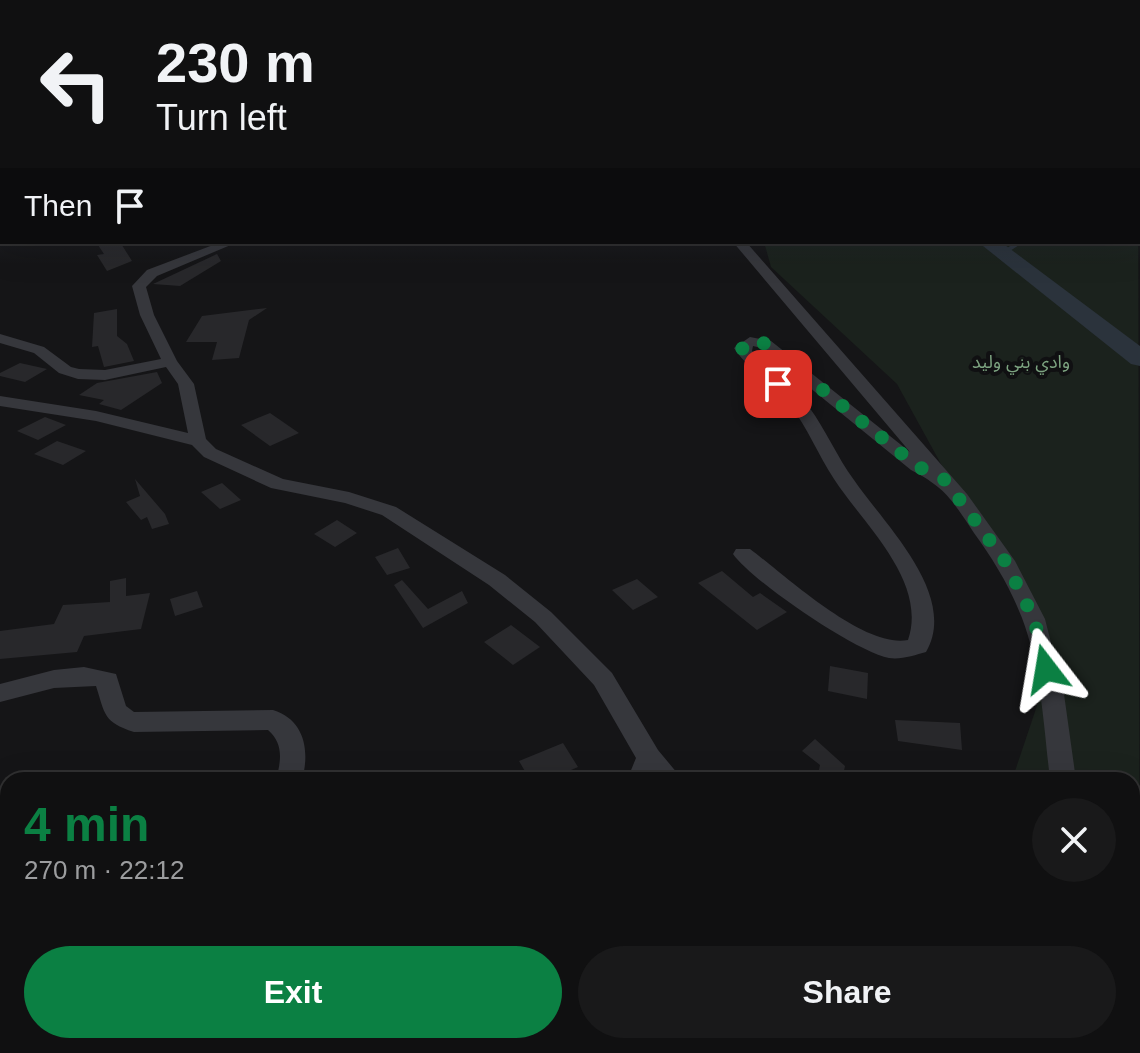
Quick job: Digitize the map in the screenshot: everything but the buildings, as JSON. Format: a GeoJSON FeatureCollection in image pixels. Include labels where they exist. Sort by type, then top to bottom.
{"type":"FeatureCollection","features":[{"type":"Feature","properties":{"kind":"street"},"geometry":{"type":"LineString","coordinates":[[198,441],[186,384],[170,362],[147,315],[139,286],[152,273],[227,244]]}},
{"type":"Feature","properties":{"kind":"street"},"geometry":{"type":"LineString","coordinates":[[741,244],[945,480],[1005,561],[1034,619],[1052,694],[1062,772]]}},
{"type":"Feature","properties":{"kind":"street"},"geometry":{"type":"LineString","coordinates":[[2,340],[39,350],[65,370],[78,374],[105,375],[170,362]]}},
{"type":"Feature","properties":{"kind":"street"},"geometry":{"type":"LineString","coordinates":[[743,554],[860,638],[889,650],[918,646],[924,635],[922,604],[904,562],[843,479],[812,423],[794,399],[746,354],[742,348],[750,341],[766,344],[917,466],[945,480]]}},
{"type":"Feature","properties":{"kind":"street"},"geometry":{"type":"LineString","coordinates":[[0,401],[96,416],[198,441],[210,453],[278,484],[349,498],[389,511],[497,580],[543,617],[603,679],[644,769]]}},
{"type":"Feature","properties":{"kind":"street"},"geometry":{"type":"LineString","coordinates":[[0,693],[63,679],[98,676],[107,680],[114,711],[120,719],[134,722],[273,720],[283,726],[292,738],[296,758],[292,772]]}},
{"type":"Feature","properties":{"kind":"green space","name":"وادي بني وليد"},"geometry":{"type":"Polygon","coordinates":[[[765,244],[1138,244],[1139,772],[1015,772],[1051,664],[897,384],[771,267],[765,244]]]}},
{"type":"Feature","properties":{"kind":"waterway","name":"وادي بني وليد"},"geometry":{"type":"LineString","coordinates":[[991,244],[1140,358]]}},
{"type":"Feature","properties":{"kind":"waterway"},"geometry":{"type":"LineString","coordinates":[[1003,253],[1017,244]]}},
{"type":"Feature","properties":{"kind":"route"},"geometry":{"type":"LineString","coordinates":[[778,384],[746,354],[742,348],[745,344],[756,341],[766,344],[917,466],[945,480],[1005,561],[1034,619],[1046,669]]}}]}
